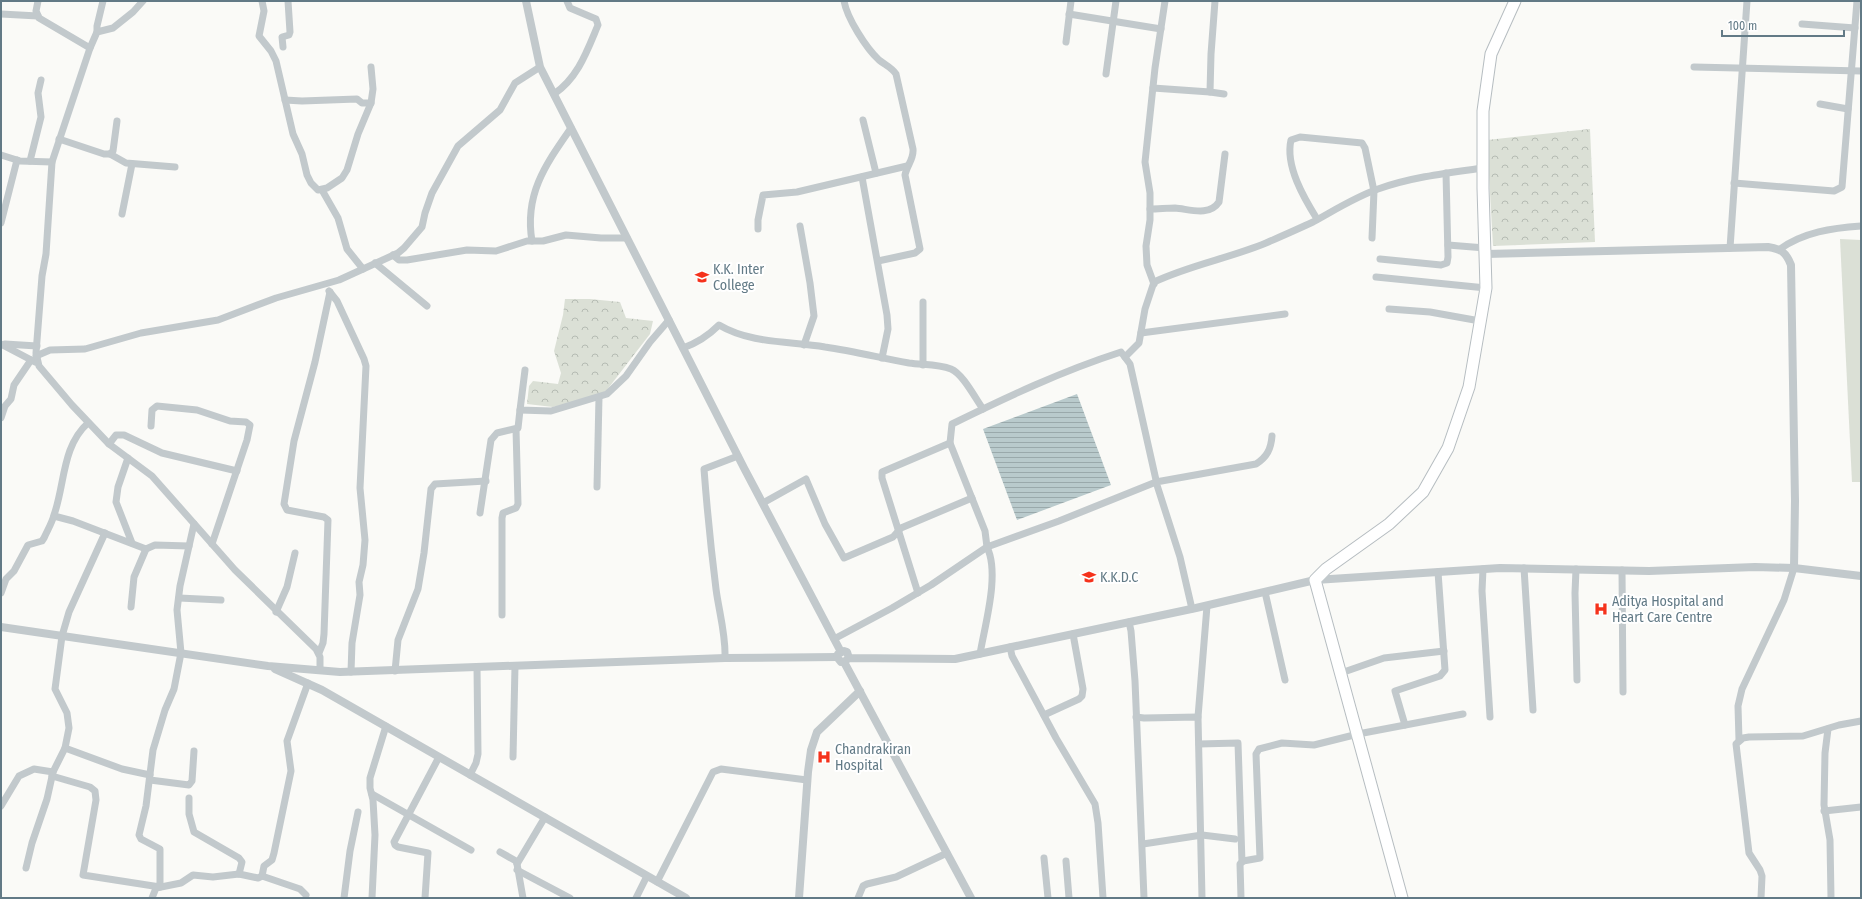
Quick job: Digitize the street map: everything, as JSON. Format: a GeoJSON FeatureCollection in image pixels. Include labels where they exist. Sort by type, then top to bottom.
{"type":"FeatureCollection","features":[{"type":"Feature","properties":{"kind":"main road"},"geometry":{"type":"LineString","coordinates":[[1402,898],[1315,580],[1326,569],[1389,524],[1423,492],[1448,448],[1470,387],[1486,288],[1483,111],[1491,54],[1515,1]]}},
{"type":"Feature","properties":{"kind":"street"},"geometry":{"type":"LineString","coordinates":[[38,1],[36,11],[38,16]]}},
{"type":"Feature","properties":{"kind":"street"},"geometry":{"type":"LineString","coordinates":[[103,1],[97,26],[98,32],[90,48],[52,162],[46,254],[42,276],[36,356],[41,370],[88,423],[109,444],[152,476],[212,544],[276,612],[319,653],[321,660],[320,670]]}},
{"type":"Feature","properties":{"kind":"street"},"geometry":{"type":"LineString","coordinates":[[98,32],[113,28],[133,12],[143,1]]}},
{"type":"Feature","properties":{"kind":"street"},"geometry":{"type":"LineString","coordinates":[[262,1],[264,14],[259,36],[271,51],[276,61],[292,134],[302,154],[307,175],[314,186],[322,190],[338,218],[347,249],[364,269]]}},
{"type":"Feature","properties":{"kind":"street"},"geometry":{"type":"LineString","coordinates":[[283,47],[282,37],[290,33],[288,1]]}},
{"type":"Feature","properties":{"kind":"street"},"geometry":{"type":"LineString","coordinates":[[526,1],[540,67],[738,456],[860,691],[971,898]]}},
{"type":"Feature","properties":{"kind":"street"},"geometry":{"type":"LineString","coordinates":[[554,94],[564,87],[582,62],[598,25],[596,19],[570,8],[567,1]]}},
{"type":"Feature","properties":{"kind":"street"},"geometry":{"type":"LineString","coordinates":[[844,1],[851,21],[859,33],[878,59],[890,67],[896,74],[913,149],[913,156],[907,166],[906,180],[920,249],[915,253],[878,261]]}},
{"type":"Feature","properties":{"kind":"street"},"geometry":{"type":"LineString","coordinates":[[1066,42],[1071,1]]}},
{"type":"Feature","properties":{"kind":"street"},"geometry":{"type":"LineString","coordinates":[[1106,74],[1116,1]]}},
{"type":"Feature","properties":{"kind":"street"},"geometry":{"type":"LineString","coordinates":[[1154,284],[1146,265],[1150,193],[1145,162],[1165,1]]}},
{"type":"Feature","properties":{"kind":"street"},"geometry":{"type":"LineString","coordinates":[[1210,92],[1210,54],[1215,1]]}},
{"type":"Feature","properties":{"kind":"street"},"geometry":{"type":"LineString","coordinates":[[1730,248],[1747,1]]}},
{"type":"Feature","properties":{"kind":"street"},"geometry":{"type":"LineString","coordinates":[[1734,183],[1839,190],[1843,184],[1857,1]]}},
{"type":"Feature","properties":{"kind":"street"},"geometry":{"type":"LineString","coordinates":[[1,14],[38,16],[90,48]]}},
{"type":"Feature","properties":{"kind":"street"},"geometry":{"type":"LineString","coordinates":[[1070,14],[1161,29]]}},
{"type":"Feature","properties":{"kind":"street"},"geometry":{"type":"LineString","coordinates":[[1802,24],[1855,28]]}},
{"type":"Feature","properties":{"kind":"street"},"geometry":{"type":"LineString","coordinates":[[322,190],[342,178],[347,170],[358,134],[371,103],[373,89],[372,67]]}},
{"type":"Feature","properties":{"kind":"street"},"geometry":{"type":"LineString","coordinates":[[1,418],[5,406],[11,399],[14,385],[36,356],[50,350],[85,349],[141,333],[206,323],[222,319],[276,298],[323,285],[364,269],[404,248],[422,227],[432,193],[459,144],[500,110],[515,83],[540,67]]}},
{"type":"Feature","properties":{"kind":"street"},"geometry":{"type":"LineString","coordinates":[[1694,67],[1861,71]]}},
{"type":"Feature","properties":{"kind":"street"},"geometry":{"type":"LineString","coordinates":[[30,161],[40,117],[38,91],[41,80]]}},
{"type":"Feature","properties":{"kind":"street"},"geometry":{"type":"LineString","coordinates":[[1153,88],[1224,94]]}},
{"type":"Feature","properties":{"kind":"street"},"geometry":{"type":"LineString","coordinates":[[285,100],[302,101],[357,99],[362,103],[371,103]]}},
{"type":"Feature","properties":{"kind":"street"},"geometry":{"type":"LineString","coordinates":[[1820,104],[1848,109]]}},
{"type":"Feature","properties":{"kind":"street"},"geometry":{"type":"LineString","coordinates":[[863,120],[876,173]]}},
{"type":"Feature","properties":{"kind":"street"},"geometry":{"type":"LineString","coordinates":[[110,154],[113,151],[117,121]]}},
{"type":"Feature","properties":{"kind":"street"},"geometry":{"type":"LineString","coordinates":[[532,241],[529,218],[533,196],[549,161],[571,128]]}},
{"type":"Feature","properties":{"kind":"street"},"geometry":{"type":"LineString","coordinates":[[1317,219],[1301,188],[1292,166],[1290,152],[1290,143],[1292,138],[1300,137],[1362,143],[1365,148],[1374,191],[1372,238]]}},
{"type":"Feature","properties":{"kind":"street"},"geometry":{"type":"LineString","coordinates":[[59,139],[104,154],[110,154],[120,161],[132,164],[175,168]]}},
{"type":"Feature","properties":{"kind":"street"},"geometry":{"type":"LineString","coordinates":[[1150,209],[1176,208],[1198,211],[1215,206],[1219,202],[1225,154]]}},
{"type":"Feature","properties":{"kind":"street"},"geometry":{"type":"LineString","coordinates":[[1,155],[17,160],[52,162]]}},
{"type":"Feature","properties":{"kind":"street"},"geometry":{"type":"LineString","coordinates":[[1,223],[17,160]]}},
{"type":"Feature","properties":{"kind":"street"},"geometry":{"type":"LineString","coordinates":[[122,214],[132,164]]}},
{"type":"Feature","properties":{"kind":"street"},"geometry":{"type":"LineString","coordinates":[[758,229],[758,220],[764,195],[797,192],[907,166]]}},
{"type":"Feature","properties":{"kind":"street"},"geometry":{"type":"LineString","coordinates":[[1125,358],[1139,344],[1145,309],[1154,282],[1174,273],[1222,259],[1265,243],[1374,191],[1428,175],[1483,168]]}},
{"type":"Feature","properties":{"kind":"street"},"geometry":{"type":"LineString","coordinates":[[1380,259],[1445,265],[1448,261],[1446,173]]}},
{"type":"Feature","properties":{"kind":"street"},"geometry":{"type":"LineString","coordinates":[[862,177],[888,322],[882,358]]}},
{"type":"Feature","properties":{"kind":"street"},"geometry":{"type":"LineString","coordinates":[[800,226],[814,316],[804,345]]}},
{"type":"Feature","properties":{"kind":"street"},"geometry":{"type":"LineString","coordinates":[[1780,249],[1802,236],[1832,229],[1861,226]]}},
{"type":"Feature","properties":{"kind":"street"},"geometry":{"type":"LineString","coordinates":[[393,255],[399,260],[411,260],[464,250],[496,251],[524,242],[543,241],[573,235],[601,238],[627,238]]}},
{"type":"Feature","properties":{"kind":"street"},"geometry":{"type":"LineString","coordinates":[[1448,245],[1486,251],[1768,247],[1780,249],[1786,254],[1791,264],[1795,501],[1794,568],[1788,590],[1740,693],[1737,711],[1739,740],[1736,744],[1736,750],[1747,844],[1752,859],[1760,870],[1762,876],[1761,898]]}},
{"type":"Feature","properties":{"kind":"street"},"geometry":{"type":"LineString","coordinates":[[375,263],[427,306]]}},
{"type":"Feature","properties":{"kind":"street"},"geometry":{"type":"LineString","coordinates":[[1376,277],[1486,288]]}},
{"type":"Feature","properties":{"kind":"street"},"geometry":{"type":"LineString","coordinates":[[323,285],[340,306],[366,366],[360,488],[365,540],[363,565],[359,582],[360,595],[352,643],[351,672]]}},
{"type":"Feature","properties":{"kind":"street"},"geometry":{"type":"LineString","coordinates":[[319,653],[324,634],[328,520],[324,517],[287,510],[284,504],[294,441],[315,362],[330,292]]}},
{"type":"Feature","properties":{"kind":"street"},"geometry":{"type":"LineString","coordinates":[[923,302],[923,365]]}},
{"type":"Feature","properties":{"kind":"street"},"geometry":{"type":"LineString","coordinates":[[1390,309],[1430,312],[1480,321]]}},
{"type":"Feature","properties":{"kind":"street"},"geometry":{"type":"LineString","coordinates":[[1141,333],[1285,314]]}},
{"type":"Feature","properties":{"kind":"street"},"geometry":{"type":"LineString","coordinates":[[520,410],[550,411],[599,397],[610,392],[626,376],[650,342],[669,320]]}},
{"type":"Feature","properties":{"kind":"street"},"geometry":{"type":"LineString","coordinates":[[683,348],[706,337],[719,325],[727,330],[750,338],[823,346],[882,358],[951,369],[960,375],[983,409]]}},
{"type":"Feature","properties":{"kind":"street"},"geometry":{"type":"LineString","coordinates":[[1,344],[36,356]]}},
{"type":"Feature","properties":{"kind":"street"},"geometry":{"type":"LineString","coordinates":[[1,344],[36,356]]}},
{"type":"Feature","properties":{"kind":"street"},"geometry":{"type":"LineString","coordinates":[[980,654],[990,596],[992,569],[985,531],[950,443],[952,424],[1023,390],[1086,364],[1121,352],[1130,364],[1156,482],[1180,557],[1192,609]]}},
{"type":"Feature","properties":{"kind":"street"},"geometry":{"type":"LineString","coordinates":[[502,615],[502,518],[503,513],[516,508],[518,504],[516,429],[519,426],[525,370]]}},
{"type":"Feature","properties":{"kind":"street"},"geometry":{"type":"LineString","coordinates":[[597,487],[599,397]]}},
{"type":"Feature","properties":{"kind":"street"},"geometry":{"type":"LineString","coordinates":[[151,426],[152,410],[157,406],[197,410],[230,421],[248,423],[250,430],[212,544]]}},
{"type":"Feature","properties":{"kind":"street"},"geometry":{"type":"LineString","coordinates":[[1,593],[6,579],[14,572],[26,548],[32,542],[42,541],[54,516],[70,450],[76,436],[88,423]]}},
{"type":"Feature","properties":{"kind":"street"},"geometry":{"type":"LineString","coordinates":[[480,513],[492,437],[500,432],[516,429]]}},
{"type":"Feature","properties":{"kind":"street"},"geometry":{"type":"LineString","coordinates":[[109,444],[116,435],[120,434],[156,451],[237,471]]}},
{"type":"Feature","properties":{"kind":"street"},"geometry":{"type":"LineString","coordinates":[[834,639],[918,592],[987,547],[1059,521],[1156,482],[1256,464],[1267,455],[1271,447],[1272,436]]}},
{"type":"Feature","properties":{"kind":"street"},"geometry":{"type":"LineString","coordinates":[[918,592],[882,478],[882,472],[950,443]]}},
{"type":"Feature","properties":{"kind":"street"},"geometry":{"type":"LineString","coordinates":[[725,658],[725,643],[712,555],[704,469],[738,456]]}},
{"type":"Feature","properties":{"kind":"street"},"geometry":{"type":"LineString","coordinates":[[128,458],[118,487],[116,502],[132,543]]}},
{"type":"Feature","properties":{"kind":"street"},"geometry":{"type":"LineString","coordinates":[[763,503],[806,479],[825,524],[844,558],[892,537],[899,530],[972,498]]}},
{"type":"Feature","properties":{"kind":"street"},"geometry":{"type":"LineString","coordinates":[[395,671],[398,640],[418,589],[424,553],[431,488],[435,484],[486,481]]}},
{"type":"Feature","properties":{"kind":"street"},"geometry":{"type":"LineString","coordinates":[[54,516],[73,521],[146,548],[155,545],[189,546]]}},
{"type":"Feature","properties":{"kind":"street"},"geometry":{"type":"LineString","coordinates":[[160,887],[160,849],[158,846],[142,839],[140,836],[153,750],[165,710],[174,689],[181,653],[177,610],[194,524]]}},
{"type":"Feature","properties":{"kind":"street"},"geometry":{"type":"LineString","coordinates":[[26,868],[32,843],[48,799],[53,774],[65,748],[69,720],[65,708],[56,695],[55,684],[62,636],[69,612],[105,533]]}},
{"type":"Feature","properties":{"kind":"street"},"geometry":{"type":"LineString","coordinates":[[131,607],[134,577],[146,548]]}},
{"type":"Feature","properties":{"kind":"street"},"geometry":{"type":"LineString","coordinates":[[276,612],[287,587],[295,553]]}},
{"type":"Feature","properties":{"kind":"street"},"geometry":{"type":"LineString","coordinates":[[1,627],[268,666],[351,672],[725,658],[843,657],[955,660],[1207,606],[1315,580],[1483,569],[1524,568],[1622,570],[1794,568],[1861,576]]}},
{"type":"Feature","properties":{"kind":"street"},"geometry":{"type":"LineString","coordinates":[[1524,568],[1533,710]]}},
{"type":"Feature","properties":{"kind":"street"},"geometry":{"type":"LineString","coordinates":[[1483,569],[1482,591],[1490,717]]}},
{"type":"Feature","properties":{"kind":"street"},"geometry":{"type":"LineString","coordinates":[[1576,570],[1575,593],[1577,680]]}},
{"type":"Feature","properties":{"kind":"street"},"geometry":{"type":"LineString","coordinates":[[1622,570],[1623,692]]}},
{"type":"Feature","properties":{"kind":"street"},"geometry":{"type":"LineString","coordinates":[[1405,725],[1395,691],[1445,673],[1438,572]]}},
{"type":"Feature","properties":{"kind":"street"},"geometry":{"type":"LineString","coordinates":[[1266,592],[1285,680]]}},
{"type":"Feature","properties":{"kind":"street"},"geometry":{"type":"LineString","coordinates":[[179,598],[221,600]]}},
{"type":"Feature","properties":{"kind":"street"},"geometry":{"type":"LineString","coordinates":[[1202,898],[1202,835],[1198,717],[1207,606]]}},
{"type":"Feature","properties":{"kind":"street"},"geometry":{"type":"LineString","coordinates":[[1129,622],[1135,681],[1143,844],[1144,898]]}},
{"type":"Feature","properties":{"kind":"street"},"geometry":{"type":"LineString","coordinates":[[1044,715],[1080,699],[1082,696],[1083,689],[1073,634]]}},
{"type":"Feature","properties":{"kind":"street"},"geometry":{"type":"LineString","coordinates":[[1010,647],[1012,656],[1095,804],[1098,823],[1103,898]]}},
{"type":"Feature","properties":{"kind":"street"},"geometry":{"type":"LineString","coordinates":[[1340,673],[1384,658],[1444,651]]}},
{"type":"Feature","properties":{"kind":"street"},"geometry":{"type":"LineString","coordinates":[[268,666],[322,690],[686,898]]}},
{"type":"Feature","properties":{"kind":"street"},"geometry":{"type":"LineString","coordinates":[[513,756],[515,666]]}},
{"type":"Feature","properties":{"kind":"street"},"geometry":{"type":"LineString","coordinates":[[470,775],[478,754],[477,668]]}},
{"type":"Feature","properties":{"kind":"street"},"geometry":{"type":"LineString","coordinates":[[262,876],[264,866],[272,860],[274,853],[291,771],[287,741],[308,683]]}},
{"type":"Feature","properties":{"kind":"street"},"geometry":{"type":"LineString","coordinates":[[799,898],[807,780],[811,750],[817,732],[860,691]]}},
{"type":"Feature","properties":{"kind":"street"},"geometry":{"type":"LineString","coordinates":[[1242,862],[1260,858],[1256,754],[1259,749],[1282,743],[1314,745],[1358,734],[1463,714]]}},
{"type":"Feature","properties":{"kind":"street"},"geometry":{"type":"LineString","coordinates":[[1136,717],[1198,717]]}},
{"type":"Feature","properties":{"kind":"street"},"geometry":{"type":"LineString","coordinates":[[1739,740],[1748,737],[1803,736],[1839,725],[1861,721]]}},
{"type":"Feature","properties":{"kind":"street"},"geometry":{"type":"LineString","coordinates":[[372,898],[374,835],[372,794],[370,788],[371,773],[386,726]]}},
{"type":"Feature","properties":{"kind":"street"},"geometry":{"type":"LineString","coordinates":[[1828,729],[1824,763],[1824,810],[1830,840],[1831,898]]}},
{"type":"Feature","properties":{"kind":"street"},"geometry":{"type":"LineString","coordinates":[[1199,744],[1238,743],[1242,862],[1240,866],[1241,898]]}},
{"type":"Feature","properties":{"kind":"street"},"geometry":{"type":"LineString","coordinates":[[65,748],[122,769],[150,777],[189,784],[192,781],[194,751]]}},
{"type":"Feature","properties":{"kind":"street"},"geometry":{"type":"LineString","coordinates":[[425,898],[428,853],[398,847],[394,842],[439,757]]}},
{"type":"Feature","properties":{"kind":"street"},"geometry":{"type":"LineString","coordinates":[[1,806],[19,776],[34,769],[90,787],[95,791],[96,800],[83,875],[160,887]]}},
{"type":"Feature","properties":{"kind":"street"},"geometry":{"type":"LineString","coordinates":[[657,882],[713,772],[721,769],[807,780]]}},
{"type":"Feature","properties":{"kind":"street"},"geometry":{"type":"LineString","coordinates":[[372,794],[471,850]]}},
{"type":"Feature","properties":{"kind":"street"},"geometry":{"type":"LineString","coordinates":[[189,798],[189,814],[194,832],[240,858],[242,862],[239,874]]}},
{"type":"Feature","properties":{"kind":"street"},"geometry":{"type":"LineString","coordinates":[[1824,810],[1861,807]]}},
{"type":"Feature","properties":{"kind":"street"},"geometry":{"type":"LineString","coordinates":[[344,898],[350,851],[358,812]]}},
{"type":"Feature","properties":{"kind":"street"},"geometry":{"type":"LineString","coordinates":[[517,867],[545,817]]}},
{"type":"Feature","properties":{"kind":"street"},"geometry":{"type":"LineString","coordinates":[[1143,844],[1202,835],[1235,839]]}},
{"type":"Feature","properties":{"kind":"street"},"geometry":{"type":"LineString","coordinates":[[500,852],[516,861],[523,898]]}},
{"type":"Feature","properties":{"kind":"street"},"geometry":{"type":"LineString","coordinates":[[858,898],[863,886],[896,877],[947,852]]}},
{"type":"Feature","properties":{"kind":"street"},"geometry":{"type":"LineString","coordinates":[[1044,858],[1048,898]]}},
{"type":"Feature","properties":{"kind":"street"},"geometry":{"type":"LineString","coordinates":[[1066,861],[1069,898]]}},
{"type":"Feature","properties":{"kind":"street"},"geometry":{"type":"LineString","coordinates":[[517,867],[570,898]]}},
{"type":"Feature","properties":{"kind":"street"},"geometry":{"type":"LineString","coordinates":[[152,898],[156,888],[181,883],[193,875],[213,877],[239,874],[256,878],[262,876],[300,889],[306,895]]}},
{"type":"Feature","properties":{"kind":"street"},"geometry":{"type":"LineString","coordinates":[[636,898],[647,876]]}},
{"type":"Feature","properties":{"kind":"green space"},"geometry":{"type":"Polygon","coordinates":[[[1590,129],[1595,242],[1493,246],[1487,140],[1590,129]]]}},
{"type":"Feature","properties":{"kind":"green space"},"geometry":{"type":"Polygon","coordinates":[[[1840,239],[1861,240],[1861,482],[1852,482],[1840,239]]]}},
{"type":"Feature","properties":{"kind":"green space"},"geometry":{"type":"Polygon","coordinates":[[[565,299],[590,299],[620,302],[626,318],[653,321],[650,334],[603,395],[553,407],[527,404],[529,386],[533,381],[558,384],[561,373],[554,351],[563,315],[565,299]]]}},
{"type":"Feature","properties":{"kind":"shaded area"},"geometry":{"type":"Polygon","coordinates":[[[1077,394],[1111,485],[1017,520],[983,429],[1077,394]]]}},
{"type":"Feature","properties":{"kind":"place","name":"K.K. Inter College"},"geometry":{"type":"Point","coordinates":[702,277]}},
{"type":"Feature","properties":{"kind":"place","name":"K.K.D.C"},"geometry":{"type":"Point","coordinates":[1089,577]}},
{"type":"Feature","properties":{"kind":"place","name":"Aditya Hospital and Heart Care Centre"},"geometry":{"type":"Point","coordinates":[1601,609]}},
{"type":"Feature","properties":{"kind":"place","name":"Chandrakiran Hospital"},"geometry":{"type":"Point","coordinates":[824,757]}}]}
